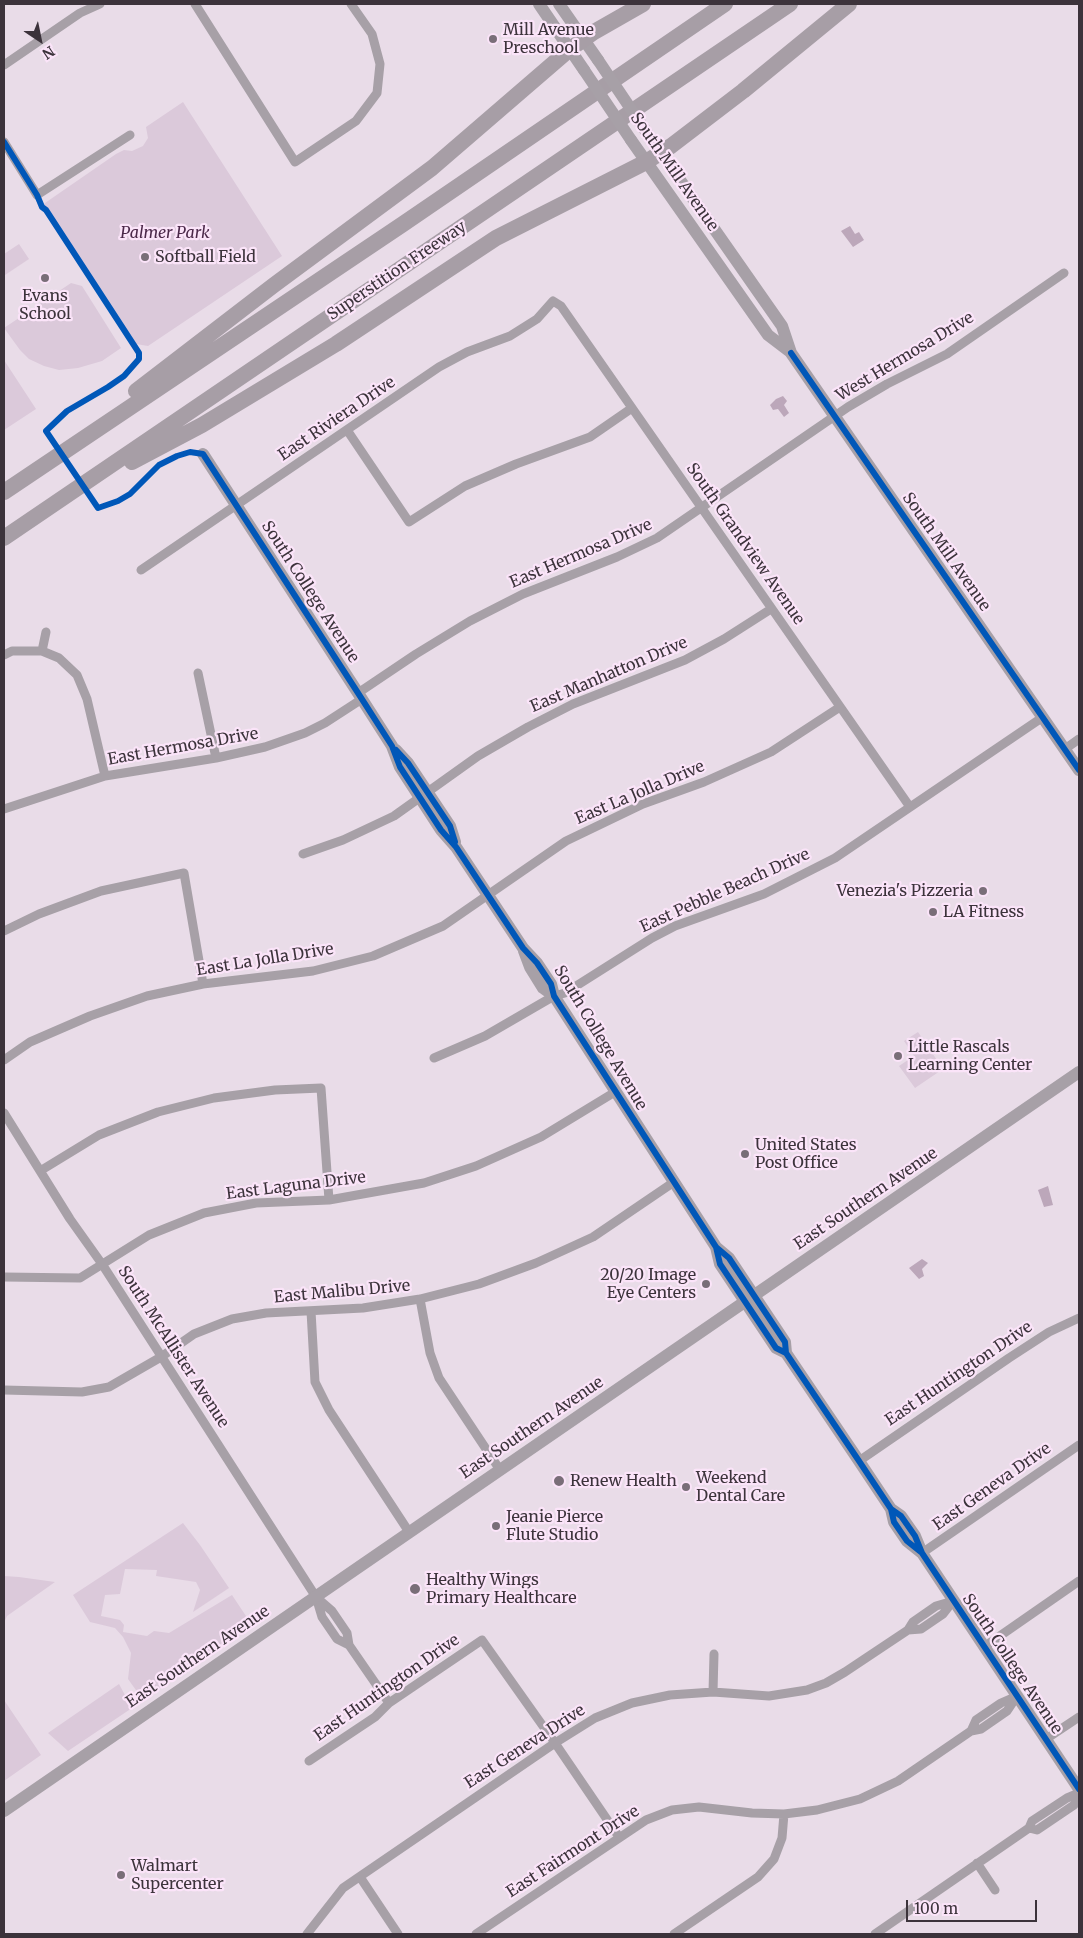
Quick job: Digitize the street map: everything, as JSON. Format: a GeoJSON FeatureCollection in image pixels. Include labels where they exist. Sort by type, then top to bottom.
{"type":"FeatureCollection","features":[{"type":"Feature","properties":{"kind":"highway"},"geometry":{"type":"LineString","coordinates":[[18,482],[274,285],[432,168],[577,44],[643,4]]}},
{"type":"Feature","properties":{"kind":"highway"},"geometry":{"type":"LineString","coordinates":[[4,492],[726,4]]}},
{"type":"Feature","properties":{"kind":"highway","name":"Superstition Freeway"},"geometry":{"type":"LineString","coordinates":[[4,538],[790,4]]}},
{"type":"Feature","properties":{"kind":"highway"},"geometry":{"type":"LineString","coordinates":[[60,500],[202,425],[296,369],[368,324],[496,238],[646,162],[743,91],[849,4]]}},
{"type":"Feature","properties":{"kind":"main road","name":"South Mill Avenue"},"geometry":{"type":"LineString","coordinates":[[540,4],[577,44],[598,60],[782,326],[789,351]]}},
{"type":"Feature","properties":{"kind":"main road","name":"South Mill Avenue"},"geometry":{"type":"LineString","coordinates":[[559,4],[577,44],[584,70],[631,140],[768,335],[789,351],[1079,770]]}},
{"type":"Feature","properties":{"kind":"main road","name":"South College Avenue"},"geometry":{"type":"LineString","coordinates":[[203,454],[392,746],[408,763],[423,795],[450,826],[456,847],[523,948],[530,967],[543,988],[554,996],[716,1247],[729,1258],[776,1348],[786,1353],[891,1509],[894,1522],[907,1541],[922,1553],[1079,1789]]}},
{"type":"Feature","properties":{"kind":"main road","name":"East Southern Avenue"},"geometry":{"type":"LineString","coordinates":[[4,1811],[1079,1072]]}},
{"type":"Feature","properties":{"kind":"street"},"geometry":{"type":"LineString","coordinates":[[4,65],[80,12],[100,4]]}},
{"type":"Feature","properties":{"kind":"street"},"geometry":{"type":"LineString","coordinates":[[195,4],[295,162],[356,120],[377,93],[380,64],[372,34],[351,4]]}},
{"type":"Feature","properties":{"kind":"street"},"geometry":{"type":"LineString","coordinates":[[4,142],[38,195],[130,135]]}},
{"type":"Feature","properties":{"kind":"street","name":"West Hermosa Drive"},"geometry":{"type":"LineString","coordinates":[[835,417],[874,391],[947,354],[1064,273]]}},
{"type":"Feature","properties":{"kind":"street","name":"South Grandview Avenue"},"geometry":{"type":"LineString","coordinates":[[553,301],[562,306],[910,808]]}},
{"type":"Feature","properties":{"kind":"street","name":"East Riviera Drive"},"geometry":{"type":"LineString","coordinates":[[141,570],[439,367],[467,352],[510,336],[537,318],[553,301]]}},
{"type":"Feature","properties":{"kind":"street"},"geometry":{"type":"LineString","coordinates":[[347,430],[409,522],[465,486],[516,464],[590,437],[632,408]]}},
{"type":"Feature","properties":{"kind":"street","name":"East Hermosa Drive"},"geometry":{"type":"LineString","coordinates":[[4,810],[105,776],[216,758],[265,747],[298,736],[325,723],[416,654],[470,621],[523,594],[644,545],[668,532],[835,417]]}},
{"type":"Feature","properties":{"kind":"street","name":"East Manhatton Drive"},"geometry":{"type":"LineString","coordinates":[[303,854],[344,840],[394,816],[478,756],[548,716],[573,704],[686,660],[724,639],[771,609]]}},
{"type":"Feature","properties":{"kind":"street"},"geometry":{"type":"LineString","coordinates":[[42,651],[46,632]]}},
{"type":"Feature","properties":{"kind":"street"},"geometry":{"type":"LineString","coordinates":[[4,655],[12,651],[42,651],[59,658],[77,675],[87,699],[105,776]]}},
{"type":"Feature","properties":{"kind":"street"},"geometry":{"type":"LineString","coordinates":[[198,673],[216,758]]}},
{"type":"Feature","properties":{"kind":"street","name":"East La Jolla Drive"},"geometry":{"type":"LineString","coordinates":[[4,1060],[30,1042],[90,1016],[148,996],[203,984],[313,972],[373,956],[442,926],[566,841],[643,804],[704,782],[771,752],[840,708]]}},
{"type":"Feature","properties":{"kind":"street","name":"East Pebble Beach Drive"},"geometry":{"type":"LineString","coordinates":[[434,1058],[485,1036],[554,996],[565,993],[631,950],[675,926],[764,894],[818,867],[853,847],[1043,717]]}},
{"type":"Feature","properties":{"kind":"street"},"geometry":{"type":"LineString","coordinates":[[1065,749],[1079,739]]}},
{"type":"Feature","properties":{"kind":"street"},"geometry":{"type":"LineString","coordinates":[[4,931],[39,914],[101,891],[184,873],[203,984]]}},
{"type":"Feature","properties":{"kind":"street"},"geometry":{"type":"LineString","coordinates":[[40,1170],[99,1135],[158,1112],[214,1098],[276,1090],[321,1088],[329,1200]]}},
{"type":"Feature","properties":{"kind":"street","name":"East Laguna Drive"},"geometry":{"type":"LineString","coordinates":[[4,1277],[80,1278],[149,1235],[204,1213],[256,1203],[329,1200],[424,1183],[476,1166],[542,1137],[615,1092]]}},
{"type":"Feature","properties":{"kind":"street","name":"South McAllister Avenue"},"geometry":{"type":"LineString","coordinates":[[4,1114],[70,1219],[102,1264],[316,1597],[322,1617],[337,1639],[349,1645],[389,1703]]}},
{"type":"Feature","properties":{"kind":"street","name":"East Malibu Drive"},"geometry":{"type":"LineString","coordinates":[[4,1390],[82,1392],[109,1387],[161,1357],[194,1334],[232,1319],[266,1314],[363,1308],[420,1299],[479,1284],[536,1263],[593,1237],[674,1182]]}},
{"type":"Feature","properties":{"kind":"street"},"geometry":{"type":"LineString","coordinates":[[420,1299],[430,1353],[439,1378],[500,1470]]}},
{"type":"Feature","properties":{"kind":"street"},"geometry":{"type":"LineString","coordinates":[[310,1311],[315,1382],[329,1410],[409,1532]]}},
{"type":"Feature","properties":{"kind":"street","name":"East Huntington Drive"},"geometry":{"type":"LineString","coordinates":[[859,1460],[1049,1332],[1079,1318]]}},
{"type":"Feature","properties":{"kind":"street","name":"East Geneva Drive"},"geometry":{"type":"LineString","coordinates":[[922,1553],[1079,1445]]}},
{"type":"Feature","properties":{"kind":"street"},"geometry":{"type":"LineString","coordinates":[[984,1647],[1079,1581]]}},
{"type":"Feature","properties":{"kind":"street","name":"East Geneva Drive"},"geometry":{"type":"LineString","coordinates":[[307,1934],[343,1888],[555,1742],[595,1718],[632,1703],[670,1695],[714,1692],[769,1696],[807,1690],[826,1683],[845,1672],[908,1630],[920,1629],[943,1614],[953,1600]]}},
{"type":"Feature","properties":{"kind":"street","name":"East Huntington Drive"},"geometry":{"type":"LineString","coordinates":[[309,1761],[375,1717],[389,1703],[482,1640],[555,1742]]}},
{"type":"Feature","properties":{"kind":"street"},"geometry":{"type":"LineString","coordinates":[[714,1654],[714,1692]]}},
{"type":"Feature","properties":{"kind":"street","name":"East Fairmont Drive"},"geometry":{"type":"LineString","coordinates":[[476,1934],[646,1820],[672,1810],[699,1807],[752,1813],[784,1814],[840,1806],[882,1790],[916,1770],[971,1731],[976,1720],[1001,1702],[1017,1696]]}},
{"type":"Feature","properties":{"kind":"street"},"geometry":{"type":"LineString","coordinates":[[1046,1739],[1079,1717]]}},
{"type":"Feature","properties":{"kind":"street"},"geometry":{"type":"LineString","coordinates":[[555,1742],[619,1837]]}},
{"type":"Feature","properties":{"kind":"street"},"geometry":{"type":"LineString","coordinates":[[874,1934],[1029,1828],[1037,1830],[1074,1805],[1079,1794]]}},
{"type":"Feature","properties":{"kind":"street"},"geometry":{"type":"LineString","coordinates":[[674,1934],[758,1877],[774,1860],[782,1838],[784,1814]]}},
{"type":"Feature","properties":{"kind":"street"},"geometry":{"type":"LineString","coordinates":[[977,1863],[995,1890]]}},
{"type":"Feature","properties":{"kind":"street"},"geometry":{"type":"LineString","coordinates":[[360,1877],[398,1934]]}},
{"type":"Feature","properties":{"kind":"green space","name":"Palmer Park"},"geometry":{"type":"Polygon","coordinates":[[[183,102],[282,256],[148,346],[136,344],[48,209],[43,206],[116,154],[124,150],[132,151],[143,146],[148,138],[146,127],[183,102]]]}},
{"type":"Feature","properties":{"kind":"green space"},"geometry":{"type":"Polygon","coordinates":[[[19,244],[29,259],[5,275],[4,254],[19,244]]]}},
{"type":"Feature","properties":{"kind":"green space"},"geometry":{"type":"Polygon","coordinates":[[[71,283],[82,286],[121,348],[102,361],[78,368],[59,370],[29,359],[4,328],[71,283]]]}},
{"type":"Feature","properties":{"kind":"green space"},"geometry":{"type":"Polygon","coordinates":[[[4,360],[36,409],[4,430],[4,360]]]}},
{"type":"Feature","properties":{"kind":"green space"},"geometry":{"type":"Polygon","coordinates":[[[918,1032],[943,1069],[915,1088],[899,1066],[914,1056],[904,1041],[918,1032]]]}},
{"type":"Feature","properties":{"kind":"green space"},"geometry":{"type":"Polygon","coordinates":[[[183,1523],[229,1588],[193,1612],[200,1590],[196,1582],[156,1576],[157,1570],[125,1569],[120,1594],[105,1595],[101,1616],[120,1620],[124,1625],[123,1632],[147,1636],[154,1631],[169,1633],[232,1595],[252,1625],[143,1700],[128,1679],[131,1653],[123,1637],[115,1628],[90,1622],[73,1595],[183,1523]]]}},
{"type":"Feature","properties":{"kind":"green space"},"geometry":{"type":"Polygon","coordinates":[[[4,1576],[55,1582],[7,1616],[4,1623],[4,1576]]]}},
{"type":"Feature","properties":{"kind":"green space"},"geometry":{"type":"Polygon","coordinates":[[[119,1684],[132,1708],[68,1751],[48,1733],[119,1684]]]}},
{"type":"Feature","properties":{"kind":"green space"},"geometry":{"type":"Polygon","coordinates":[[[4,1700],[41,1755],[4,1781],[4,1700]]]}},
{"type":"Feature","properties":{"kind":"shaded area"},"geometry":{"type":"Polygon","coordinates":[[[850,226],[855,234],[859,232],[864,240],[853,247],[841,231],[850,226]]]}},
{"type":"Feature","properties":{"kind":"shaded area"},"geometry":{"type":"Polygon","coordinates":[[[783,396],[787,401],[784,405],[789,413],[784,417],[778,409],[773,410],[770,405],[776,399],[783,396]]]}},
{"type":"Feature","properties":{"kind":"shaded area"},"geometry":{"type":"Polygon","coordinates":[[[1048,1186],[1053,1205],[1044,1207],[1038,1190],[1048,1186]]]}},
{"type":"Feature","properties":{"kind":"shaded area"},"geometry":{"type":"Polygon","coordinates":[[[922,1259],[928,1263],[922,1269],[924,1276],[919,1279],[909,1268],[922,1259]]]}},
{"type":"Feature","properties":{"kind":"cycle path"},"geometry":{"type":"LineString","coordinates":[[4,142],[37,195],[42,207],[46,210],[139,353],[139,359],[124,376],[67,411],[46,431],[98,508],[118,501],[130,494],[159,465],[190,452],[203,454],[392,746],[400,767],[441,830],[456,847],[523,948],[537,963],[551,984],[554,996],[716,1247],[720,1264],[776,1348],[786,1353],[859,1461],[891,1509],[894,1522],[907,1541],[922,1553]]}},
{"type":"Feature","properties":{"kind":"cycle path"},"geometry":{"type":"LineString","coordinates":[[791,353],[1079,770]]}},
{"type":"Feature","properties":{"kind":"cycle path"},"geometry":{"type":"LineString","coordinates":[[396,750],[408,763],[450,826],[455,842]]}},
{"type":"Feature","properties":{"kind":"cycle path"},"geometry":{"type":"LineString","coordinates":[[716,1247],[729,1258],[785,1342],[786,1353]]}},
{"type":"Feature","properties":{"kind":"cycle path"},"geometry":{"type":"LineString","coordinates":[[891,1509],[901,1516],[915,1536],[922,1553],[1079,1789]]}},
{"type":"Feature","properties":{"kind":"place","name":"Mill Avenue Preschool"},"geometry":{"type":"Point","coordinates":[493,39]}},
{"type":"Feature","properties":{"kind":"place","name":"Softball Field"},"geometry":{"type":"Point","coordinates":[145,257]}},
{"type":"Feature","properties":{"kind":"place","name":"Evans School"},"geometry":{"type":"Point","coordinates":[45,278]}},
{"type":"Feature","properties":{"kind":"place","name":"Venezia's Pizzeria"},"geometry":{"type":"Point","coordinates":[983,891]}},
{"type":"Feature","properties":{"kind":"place","name":"LA Fitness"},"geometry":{"type":"Point","coordinates":[933,912]}},
{"type":"Feature","properties":{"kind":"place","name":"Little Rascals Learning Center"},"geometry":{"type":"Point","coordinates":[898,1056]}},
{"type":"Feature","properties":{"kind":"place","name":"United States Post Office"},"geometry":{"type":"Point","coordinates":[745,1154]}},
{"type":"Feature","properties":{"kind":"place","name":"20/20 Image Eye Centers"},"geometry":{"type":"Point","coordinates":[706,1284]}},
{"type":"Feature","properties":{"kind":"place","name":"Renew Health"},"geometry":{"type":"Point","coordinates":[559,1481]}},
{"type":"Feature","properties":{"kind":"place","name":"Weekend Dental Care"},"geometry":{"type":"Point","coordinates":[686,1487]}},
{"type":"Feature","properties":{"kind":"place","name":"Jeanie Pierce Flute Studio"},"geometry":{"type":"Point","coordinates":[496,1526]}},
{"type":"Feature","properties":{"kind":"place","name":"Healthy Wings Primary Healthcare"},"geometry":{"type":"Point","coordinates":[415,1589]}},
{"type":"Feature","properties":{"kind":"place","name":"Walmart Supercenter"},"geometry":{"type":"Point","coordinates":[121,1875]}}]}
